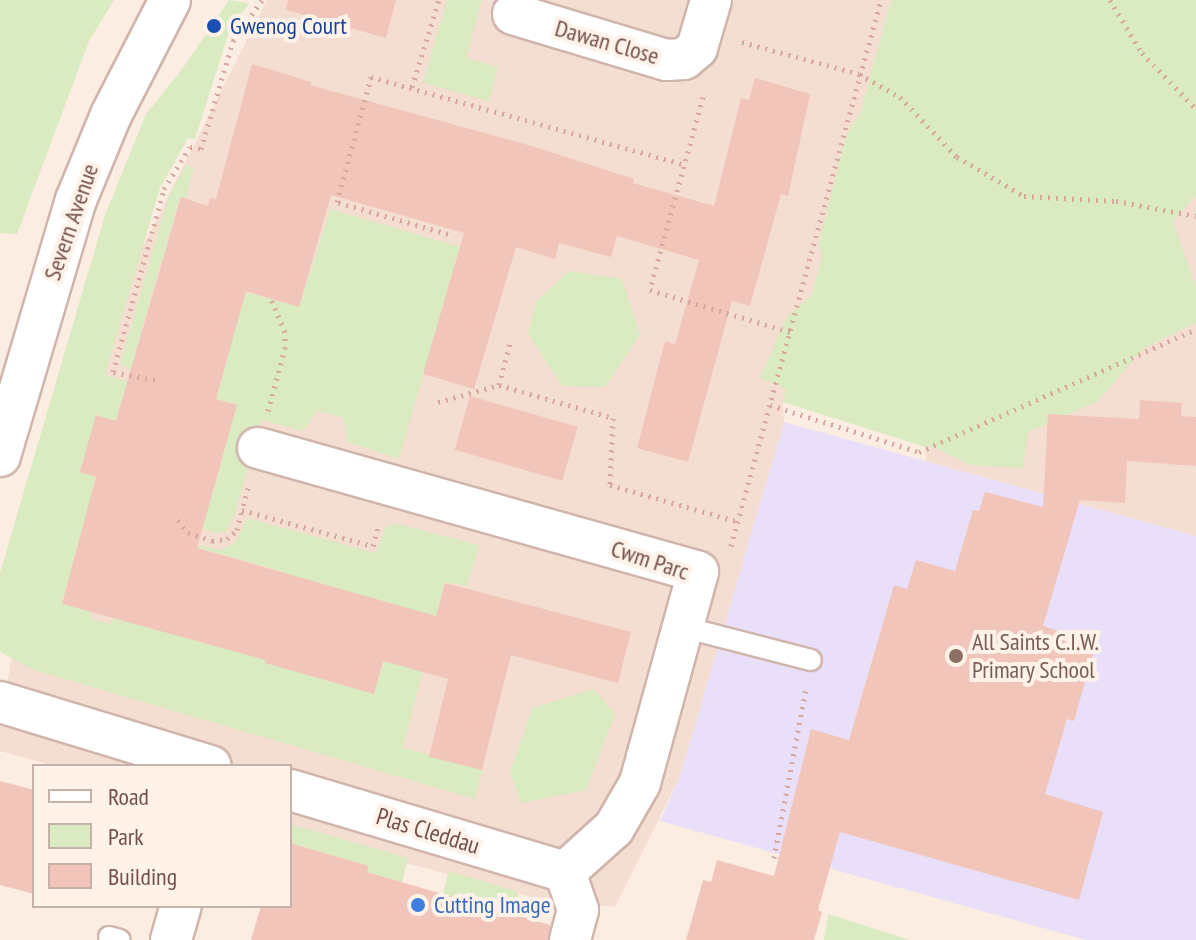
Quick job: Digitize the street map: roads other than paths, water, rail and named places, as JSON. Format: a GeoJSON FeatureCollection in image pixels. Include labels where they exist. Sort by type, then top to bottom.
{"type":"FeatureCollection","features":[{"type":"Feature","properties":{"kind":"street","name":"Severn Avenue"},"geometry":{"type":"LineString","coordinates":[[0,456],[13,363],[117,102],[170,0]]}},
{"type":"Feature","properties":{"kind":"street","name":"Dawan Close"},"geometry":{"type":"LineString","coordinates":[[513,14],[666,60],[684,59],[697,48],[706,15]]}},
{"type":"Feature","properties":{"kind":"street","name":"Cwm Parc"},"geometry":{"type":"LineString","coordinates":[[263,431],[698,572],[640,783],[614,828],[565,872]]}},
{"type":"Feature","properties":{"kind":"street"},"geometry":{"type":"LineString","coordinates":[[0,702],[203,764]]}},
{"type":"Feature","properties":{"kind":"street","name":"Plas Cleddau"},"geometry":{"type":"LineString","coordinates":[[292,791],[565,872]]}},
{"type":"Feature","properties":{"kind":"street"},"geometry":{"type":"LineString","coordinates":[[565,872],[578,910],[570,940]]}},
{"type":"Feature","properties":{"kind":"street"},"geometry":{"type":"LineString","coordinates":[[171,940],[180,908]]}},
{"type":"Feature","properties":{"kind":"lane"},"geometry":{"type":"LineString","coordinates":[[683,627],[811,660]]}},
{"type":"Feature","properties":{"kind":"place","name":"Gwenog Court"},"geometry":{"type":"Point","coordinates":[214,26]}},
{"type":"Feature","properties":{"kind":"place","name":"All Saints C.I.W. Primary School"},"geometry":{"type":"Point","coordinates":[956,656]}},
{"type":"Feature","properties":{"kind":"place","name":"Cutting Image"},"geometry":{"type":"Point","coordinates":[418,905]}}]}
